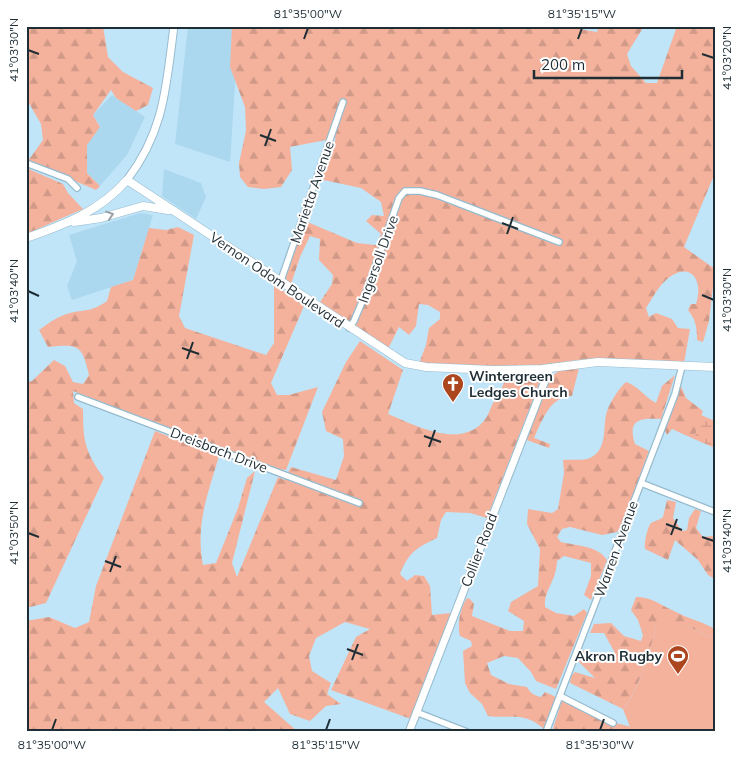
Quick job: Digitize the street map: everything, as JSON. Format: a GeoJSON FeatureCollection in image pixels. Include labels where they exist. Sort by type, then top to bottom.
{"type":"FeatureCollection","features":[{"type":"Feature","properties":{"kind":"main road","name":"Vernon Odom Boulevard"},"geometry":{"type":"LineString","coordinates":[[127,180],[397,360],[413,366],[493,370],[550,368],[598,362],[715,367]]}},
{"type":"Feature","properties":{"kind":"main road"},"geometry":{"type":"LineString","coordinates":[[26,238],[67,223],[94,209],[127,180]]}},
{"type":"Feature","properties":{"kind":"main road"},"geometry":{"type":"LineString","coordinates":[[67,223],[101,218],[143,206],[172,210]]}},
{"type":"Feature","properties":{"kind":"street"},"geometry":{"type":"LineString","coordinates":[[127,180],[147,149],[158,126],[164,102],[174,26]]}},
{"type":"Feature","properties":{"kind":"street","name":"Marietta Avenue"},"geometry":{"type":"LineString","coordinates":[[280,283],[343,102]]}},
{"type":"Feature","properties":{"kind":"street"},"geometry":{"type":"LineString","coordinates":[[26,163],[68,178],[77,188]]}},
{"type":"Feature","properties":{"kind":"street","name":"Ingersoll Drive"},"geometry":{"type":"LineString","coordinates":[[348,328],[354,321],[367,290],[394,218],[399,198],[406,190],[420,190],[437,195],[559,242]]}},
{"type":"Feature","properties":{"kind":"street","name":"Warren Avenue"},"geometry":{"type":"LineString","coordinates":[[546,732],[675,394],[682,366]]}},
{"type":"Feature","properties":{"kind":"street","name":"Collier Road"},"geometry":{"type":"LineString","coordinates":[[409,732],[550,368]]}},
{"type":"Feature","properties":{"kind":"street","name":"Dreisbach Drive"},"geometry":{"type":"LineString","coordinates":[[78,397],[359,503]]}},
{"type":"Feature","properties":{"kind":"street"},"geometry":{"type":"LineString","coordinates":[[641,483],[715,512]]}},
{"type":"Feature","properties":{"kind":"street"},"geometry":{"type":"LineString","coordinates":[[560,696],[613,723]]}},
{"type":"Feature","properties":{"kind":"street"},"geometry":{"type":"LineString","coordinates":[[416,712],[467,732]]}},
{"type":"Feature","properties":{"kind":"shaded area"},"geometry":{"type":"Polygon","coordinates":[[[188,26],[239,26],[230,162],[175,144],[188,26]]]}},
{"type":"Feature","properties":{"kind":"shaded area"},"geometry":{"type":"Polygon","coordinates":[[[112,95],[145,117],[127,155],[100,186],[87,173],[87,145],[100,126],[93,115],[112,95]]]}},
{"type":"Feature","properties":{"kind":"shaded area"},"geometry":{"type":"Polygon","coordinates":[[[164,169],[201,183],[206,197],[196,219],[162,196],[164,169]]]}},
{"type":"Feature","properties":{"kind":"shaded area"},"geometry":{"type":"Polygon","coordinates":[[[140,213],[153,215],[133,280],[72,300],[67,286],[77,261],[69,235],[140,213]]]}},
{"type":"Feature","properties":{"kind":"green space"},"geometry":{"type":"Polygon","coordinates":[[[26,26],[103,26],[108,57],[123,72],[153,88],[148,105],[136,111],[116,98],[111,90],[93,115],[100,127],[87,145],[87,173],[100,186],[96,190],[28,161],[43,140],[41,124],[26,98],[26,26]]]}},
{"type":"Feature","properties":{"kind":"green space"},"geometry":{"type":"Polygon","coordinates":[[[232,26],[562,26],[597,32],[599,26],[644,26],[627,54],[631,66],[646,83],[657,83],[677,26],[715,26],[715,173],[684,247],[715,269],[709,321],[703,342],[697,340],[696,324],[688,310],[691,304],[696,304],[698,285],[696,278],[686,272],[672,275],[664,282],[646,308],[649,317],[656,313],[672,319],[678,328],[690,329],[684,363],[594,359],[576,360],[545,367],[418,366],[426,345],[429,328],[440,319],[440,312],[428,305],[419,304],[416,326],[409,335],[399,327],[388,349],[320,302],[332,284],[333,275],[319,260],[320,239],[310,236],[300,257],[291,284],[285,278],[305,221],[357,243],[376,245],[381,234],[366,221],[372,215],[384,216],[381,202],[361,188],[319,179],[336,138],[290,147],[292,170],[281,187],[264,189],[248,187],[240,177],[239,163],[246,131],[245,107],[230,67],[232,26]]]}},
{"type":"Feature","properties":{"kind":"green space"},"geometry":{"type":"Polygon","coordinates":[[[26,168],[63,184],[68,193],[83,209],[26,234],[26,168]]]}},
{"type":"Feature","properties":{"kind":"green space"},"geometry":{"type":"Polygon","coordinates":[[[178,227],[194,235],[179,316],[185,328],[266,355],[274,343],[274,284],[304,306],[271,383],[277,395],[289,395],[318,387],[286,470],[276,469],[73,391],[74,403],[83,409],[86,446],[104,478],[46,603],[26,608],[26,382],[32,381],[54,360],[65,366],[73,382],[83,384],[89,375],[84,357],[77,348],[72,346],[48,347],[39,330],[62,316],[102,305],[107,301],[111,287],[133,280],[149,228],[166,230],[178,227]]]}},
{"type":"Feature","properties":{"kind":"green space"},"geometry":{"type":"Polygon","coordinates":[[[360,341],[403,370],[388,414],[436,432],[461,434],[473,430],[487,416],[502,388],[505,377],[538,377],[539,384],[487,518],[470,513],[446,512],[441,520],[437,538],[414,552],[407,560],[400,574],[407,581],[415,575],[424,576],[430,586],[432,615],[451,613],[411,719],[331,690],[356,637],[370,629],[345,622],[316,638],[309,656],[312,671],[331,683],[327,694],[341,704],[326,706],[310,721],[290,714],[278,688],[264,702],[298,732],[26,732],[26,621],[49,617],[75,628],[89,622],[96,586],[155,431],[219,456],[207,497],[202,523],[201,550],[203,565],[216,563],[238,508],[247,478],[255,471],[232,563],[237,577],[278,477],[284,480],[291,467],[336,480],[344,456],[343,439],[326,431],[322,412],[346,362],[360,341]]]}},
{"type":"Feature","properties":{"kind":"green space"},"geometry":{"type":"Polygon","coordinates":[[[579,368],[572,396],[564,397],[552,405],[534,438],[550,444],[549,448],[524,439],[552,376],[560,370],[579,368]]]}},
{"type":"Feature","properties":{"kind":"green space"},"geometry":{"type":"Polygon","coordinates":[[[675,375],[661,419],[641,420],[634,425],[633,436],[635,444],[649,451],[623,523],[617,532],[602,535],[570,527],[562,529],[557,537],[561,542],[580,545],[598,551],[607,560],[591,600],[584,595],[591,576],[591,563],[564,556],[557,561],[555,575],[546,595],[545,607],[556,613],[574,616],[584,609],[587,613],[556,689],[536,681],[531,672],[518,658],[504,656],[487,663],[491,675],[509,684],[527,687],[531,693],[539,697],[545,692],[556,697],[545,730],[538,724],[525,718],[488,716],[482,704],[470,693],[465,683],[463,651],[472,646],[471,641],[460,636],[459,627],[460,617],[467,598],[474,604],[472,616],[510,631],[523,631],[524,621],[508,611],[511,602],[538,586],[540,549],[527,524],[528,509],[552,513],[558,509],[564,473],[563,460],[587,459],[599,450],[602,445],[607,411],[614,397],[626,382],[635,386],[656,403],[662,386],[675,375]]]}},
{"type":"Feature","properties":{"kind":"green space"},"geometry":{"type":"Polygon","coordinates":[[[681,386],[686,398],[703,411],[694,439],[672,429],[667,435],[664,428],[681,386]]]}},
{"type":"Feature","properties":{"kind":"green space"},"geometry":{"type":"Polygon","coordinates":[[[701,415],[715,421],[715,448],[694,439],[701,415]]]}},
{"type":"Feature","properties":{"kind":"green space"},"geometry":{"type":"Polygon","coordinates":[[[667,500],[676,502],[673,518],[682,531],[687,530],[689,518],[695,509],[701,511],[696,528],[703,537],[712,536],[715,538],[715,579],[708,575],[698,560],[675,540],[668,560],[645,549],[646,536],[650,525],[663,517],[667,500]]]}},
{"type":"Feature","properties":{"kind":"green space"},"geometry":{"type":"Polygon","coordinates":[[[636,597],[651,600],[710,626],[715,629],[715,635],[712,637],[686,626],[656,625],[644,669],[634,692],[623,709],[570,683],[571,676],[575,672],[595,678],[579,662],[584,650],[611,658],[615,653],[604,633],[590,633],[594,624],[611,623],[624,636],[641,641],[643,635],[638,620],[631,610],[636,597]]]}},
{"type":"Feature","properties":{"kind":"green space","name":"Akron Rugby"},"geometry":{"type":"Polygon","coordinates":[[[656,625],[686,626],[712,637],[715,635],[715,732],[653,732],[630,727],[623,709],[639,682],[652,645],[656,625]]]}},
{"type":"Feature","properties":{"kind":"green space"},"geometry":{"type":"Polygon","coordinates":[[[562,700],[599,719],[653,732],[552,732],[562,700]]]}},
{"type":"Feature","properties":{"kind":"place","name":"Wintergreen Ledges Church"},"geometry":{"type":"Point","coordinates":[453,403]}},
{"type":"Feature","properties":{"kind":"place","name":"Akron Rugby"},"geometry":{"type":"Point","coordinates":[678,675]}}]}
